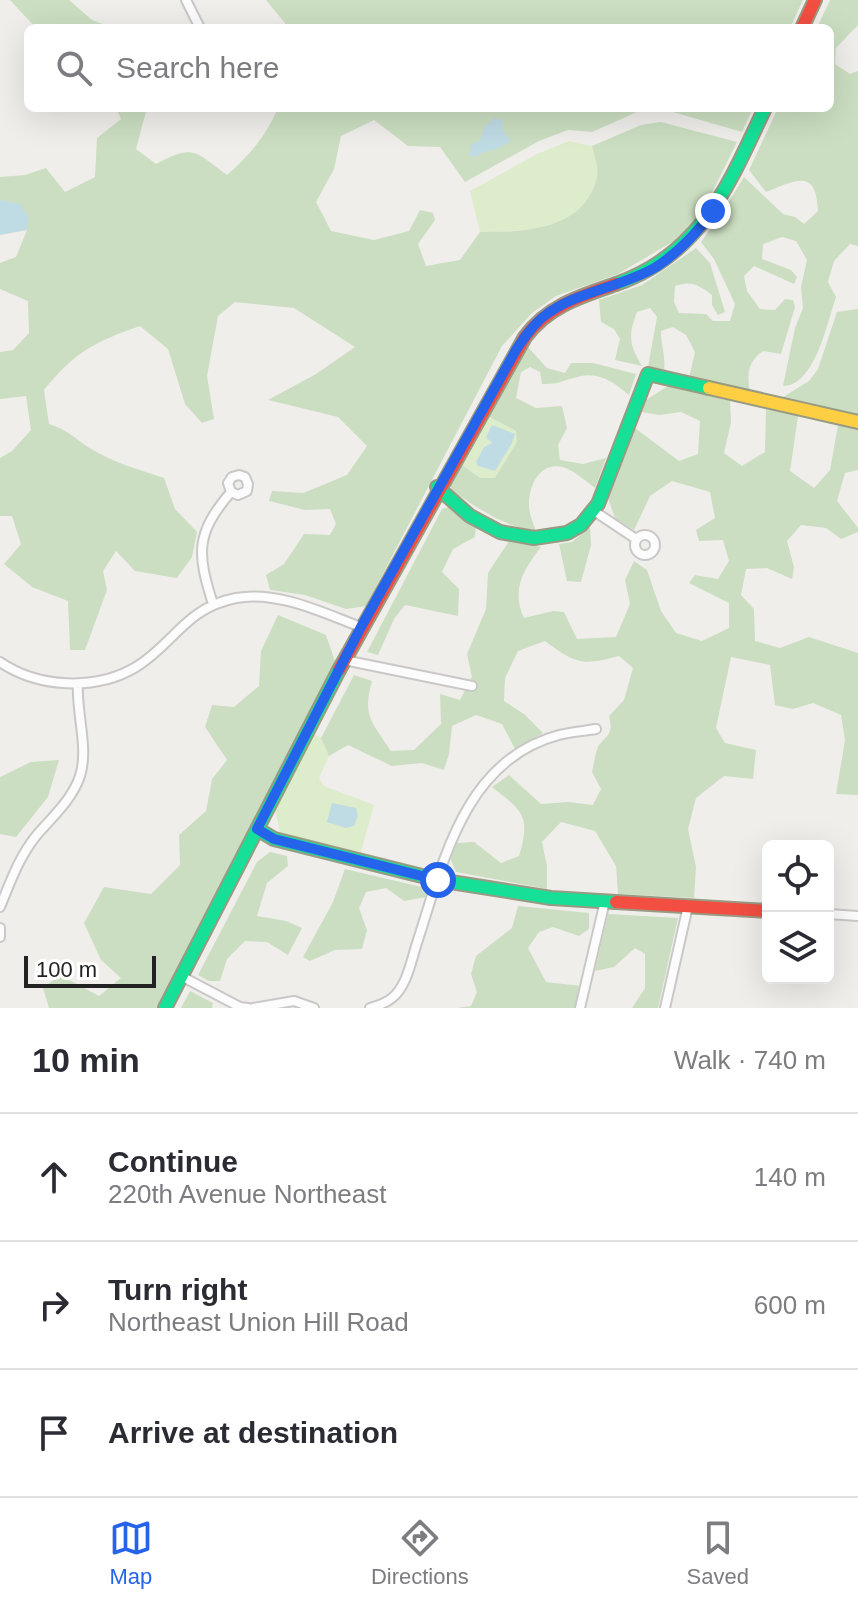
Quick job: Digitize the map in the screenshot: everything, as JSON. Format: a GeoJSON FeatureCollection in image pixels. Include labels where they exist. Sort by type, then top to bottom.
{"type":"FeatureCollection","features":[{"type":"Feature","properties":{"kind":"street"},"geometry":{"type":"LineString","coordinates":[[186,0],[198,24]]}},
{"type":"Feature","properties":{"kind":"street"},"geometry":{"type":"LineString","coordinates":[[804,24],[815,0]]}},
{"type":"Feature","properties":{"kind":"street"},"geometry":{"type":"LineString","coordinates":[[165,1008],[361,627],[516,350],[531,329],[558,306],[625,282],[655,267],[697,233],[713,211],[763,112]]}},
{"type":"Feature","properties":{"kind":"street"},"geometry":{"type":"LineString","coordinates":[[437,487],[472,517],[497,530],[517,536],[549,539],[569,533],[594,511],[648,374],[858,422]]}},
{"type":"Feature","properties":{"kind":"street"},"geometry":{"type":"LineString","coordinates":[[213,604],[202,569],[203,536],[208,521],[231,492]]}},
{"type":"Feature","properties":{"kind":"street"},"geometry":{"type":"LineString","coordinates":[[594,511],[636,539]]}},
{"type":"Feature","properties":{"kind":"street"},"geometry":{"type":"LineString","coordinates":[[0,662],[38,678],[78,684],[102,680],[135,667],[177,628],[213,604],[259,595],[361,627]]}},
{"type":"Feature","properties":{"kind":"street"},"geometry":{"type":"LineString","coordinates":[[344,660],[472,686]]}},
{"type":"Feature","properties":{"kind":"street"},"geometry":{"type":"LineString","coordinates":[[0,907],[22,858],[62,806],[80,775],[82,755],[78,684]]}},
{"type":"Feature","properties":{"kind":"street"},"geometry":{"type":"LineString","coordinates":[[373,1007],[391,1000],[407,975],[457,825],[482,786],[528,748],[558,735],[596,729]]}},
{"type":"Feature","properties":{"kind":"street"},"geometry":{"type":"LineString","coordinates":[[257,829],[274,839],[438,880],[551,898],[762,911]]}},
{"type":"Feature","properties":{"kind":"street"},"geometry":{"type":"LineString","coordinates":[[580,1008],[605,901]]}},
{"type":"Feature","properties":{"kind":"street"},"geometry":{"type":"LineString","coordinates":[[665,1008],[688,906]]}},
{"type":"Feature","properties":{"kind":"street"},"geometry":{"type":"LineString","coordinates":[[834,914],[858,916]]}},
{"type":"Feature","properties":{"kind":"street"},"geometry":{"type":"LineString","coordinates":[[0,928],[0,937]]}},
{"type":"Feature","properties":{"kind":"street"},"geometry":{"type":"LineString","coordinates":[[181,976],[250,1008],[294,1001],[314,1008]]}},
{"type":"Feature","properties":{"kind":"green space"},"geometry":{"type":"Polygon","coordinates":[[[10,0],[69,0],[92,20],[102,24],[32,24],[10,0]]]}},
{"type":"Feature","properties":{"kind":"green space"},"geometry":{"type":"Polygon","coordinates":[[[266,0],[803,0],[792,24],[286,24],[266,0]]]}},
{"type":"Feature","properties":{"kind":"green space"},"geometry":{"type":"Polygon","coordinates":[[[830,0],[858,0],[858,25],[836,48],[835,64],[850,74],[858,71],[858,246],[850,244],[834,261],[828,282],[836,297],[824,337],[811,365],[804,376],[783,386],[795,328],[803,308],[801,287],[807,260],[796,241],[782,237],[763,244],[762,259],[791,270],[797,277],[794,284],[754,266],[744,276],[747,291],[760,309],[775,310],[785,299],[793,300],[795,307],[781,354],[763,351],[751,365],[750,393],[689,378],[695,352],[686,335],[673,327],[661,331],[664,371],[648,367],[657,317],[650,308],[637,312],[631,334],[634,352],[642,366],[615,360],[620,339],[614,329],[601,322],[599,300],[642,285],[696,248],[710,263],[725,312],[718,315],[712,305],[712,295],[699,286],[686,283],[675,286],[674,302],[679,313],[706,314],[713,321],[730,321],[735,304],[714,259],[701,242],[744,177],[783,214],[795,217],[804,224],[818,211],[813,188],[808,183],[795,182],[766,192],[749,170],[776,112],[834,112],[834,24],[819,24],[830,0]]]}},
{"type":"Feature","properties":{"kind":"green space"},"geometry":{"type":"Polygon","coordinates":[[[118,112],[146,112],[136,149],[156,164],[178,154],[193,153],[227,175],[257,144],[276,112],[637,112],[592,132],[568,130],[539,141],[465,182],[440,147],[408,146],[374,120],[341,136],[334,169],[316,202],[331,231],[374,240],[409,231],[420,210],[433,213],[435,220],[418,244],[426,266],[460,260],[480,232],[534,229],[567,218],[590,195],[597,177],[592,146],[641,125],[661,122],[737,142],[707,203],[679,238],[618,274],[556,296],[532,313],[502,346],[366,606],[346,609],[305,595],[270,590],[266,575],[284,564],[304,534],[330,535],[336,524],[330,509],[305,510],[269,501],[272,491],[303,493],[347,475],[367,446],[338,417],[268,400],[316,374],[355,347],[294,308],[235,302],[218,316],[207,376],[214,419],[202,423],[185,404],[168,349],[140,326],[110,337],[76,357],[44,390],[49,424],[110,459],[164,478],[175,509],[197,532],[192,557],[177,578],[135,571],[116,551],[103,571],[107,590],[85,650],[70,650],[68,601],[32,587],[4,564],[21,544],[12,516],[0,516],[0,458],[12,451],[31,430],[26,396],[0,399],[0,352],[13,350],[29,333],[28,301],[0,289],[0,263],[16,257],[27,230],[20,205],[0,200],[0,177],[25,175],[46,168],[65,192],[95,177],[97,138],[121,119],[118,112]]]}},
{"type":"Feature","properties":{"kind":"green space"},"geometry":{"type":"Polygon","coordinates":[[[673,112],[751,112],[742,132],[673,112]]]}},
{"type":"Feature","properties":{"kind":"green space"},"geometry":{"type":"Polygon","coordinates":[[[569,141],[592,146],[597,166],[597,177],[590,195],[580,208],[566,218],[533,229],[480,232],[470,191],[537,154],[569,141]]]}},
{"type":"Feature","properties":{"kind":"green space"},"geometry":{"type":"Polygon","coordinates":[[[858,309],[858,417],[782,401],[783,397],[809,381],[818,369],[837,312],[858,309]]]}},
{"type":"Feature","properties":{"kind":"green space"},"geometry":{"type":"Polygon","coordinates":[[[527,346],[547,368],[565,373],[571,363],[593,363],[636,374],[629,395],[601,377],[588,375],[542,384],[540,372],[530,367],[521,372],[516,398],[536,408],[562,406],[567,428],[558,445],[560,460],[583,464],[606,458],[595,488],[572,471],[559,466],[544,470],[539,475],[531,489],[529,505],[536,531],[502,521],[482,510],[452,491],[449,480],[458,462],[480,478],[495,478],[517,442],[516,431],[484,414],[519,354],[527,346]]]}},
{"type":"Feature","properties":{"kind":"green space"},"geometry":{"type":"Polygon","coordinates":[[[668,386],[730,401],[731,422],[724,453],[742,466],[765,452],[766,409],[798,416],[790,471],[814,488],[830,470],[838,425],[858,429],[858,470],[845,473],[837,501],[858,532],[841,539],[826,528],[801,525],[787,541],[794,567],[792,579],[767,568],[746,569],[741,595],[754,609],[755,641],[780,648],[809,637],[858,653],[858,795],[836,794],[845,740],[841,715],[813,703],[793,709],[775,705],[770,665],[731,657],[716,728],[725,743],[756,750],[753,779],[724,776],[696,798],[688,829],[696,867],[694,898],[618,894],[616,866],[595,831],[561,822],[542,842],[547,866],[547,889],[456,872],[450,858],[457,843],[474,842],[501,863],[519,856],[524,832],[522,816],[511,802],[492,787],[509,775],[541,804],[568,802],[593,805],[601,789],[592,772],[596,751],[609,733],[609,716],[624,700],[633,668],[619,656],[580,661],[545,641],[518,651],[505,678],[504,701],[524,714],[543,733],[515,749],[502,724],[476,715],[452,726],[444,770],[422,763],[392,766],[348,745],[329,756],[321,738],[354,675],[372,681],[369,711],[391,751],[414,750],[441,724],[440,694],[460,700],[472,677],[467,654],[486,609],[488,573],[509,541],[541,547],[529,564],[519,589],[524,618],[553,611],[564,612],[577,639],[616,637],[630,604],[625,580],[634,561],[647,570],[661,611],[676,633],[702,641],[729,628],[729,603],[689,583],[695,575],[718,579],[729,561],[723,540],[699,541],[696,530],[715,518],[710,492],[672,481],[650,496],[634,530],[615,518],[608,498],[635,428],[679,461],[698,454],[700,421],[681,412],[659,415],[642,412],[646,400],[668,386]]]}},
{"type":"Feature","properties":{"kind":"green space"},"geometry":{"type":"Polygon","coordinates":[[[484,414],[517,431],[517,442],[495,479],[480,478],[458,462],[484,414]]]}},
{"type":"Feature","properties":{"kind":"green space"},"geometry":{"type":"Polygon","coordinates":[[[449,507],[476,524],[475,537],[453,549],[442,572],[459,589],[458,616],[405,605],[394,619],[378,655],[367,652],[442,509],[449,507]]]}},
{"type":"Feature","properties":{"kind":"green space"},"geometry":{"type":"Polygon","coordinates":[[[590,527],[591,545],[581,582],[567,581],[559,544],[572,542],[590,527]]]}},
{"type":"Feature","properties":{"kind":"green space"},"geometry":{"type":"Polygon","coordinates":[[[278,615],[326,635],[336,664],[157,1008],[49,1008],[43,988],[60,975],[99,996],[121,978],[101,960],[84,923],[104,887],[151,894],[180,865],[179,835],[206,811],[212,779],[227,760],[205,727],[212,705],[234,707],[259,686],[261,651],[278,615]]]}},
{"type":"Feature","properties":{"kind":"green space"},"geometry":{"type":"Polygon","coordinates":[[[314,734],[321,738],[329,756],[319,778],[324,786],[374,805],[361,852],[280,833],[275,809],[314,734]]]}},
{"type":"Feature","properties":{"kind":"green space"},"geometry":{"type":"Polygon","coordinates":[[[59,760],[48,797],[16,837],[0,834],[0,777],[31,762],[59,760]]]}},
{"type":"Feature","properties":{"kind":"green space"},"geometry":{"type":"Polygon","coordinates":[[[270,852],[287,856],[288,866],[267,883],[257,916],[286,921],[302,928],[288,955],[267,942],[245,941],[227,959],[220,981],[209,981],[198,975],[257,862],[270,852]]]}},
{"type":"Feature","properties":{"kind":"green space"},"geometry":{"type":"Polygon","coordinates":[[[345,869],[430,889],[426,897],[404,901],[386,888],[366,892],[359,908],[367,930],[362,949],[335,950],[310,961],[303,957],[333,902],[345,869]]]}},
{"type":"Feature","properties":{"kind":"green space"},"geometry":{"type":"Polygon","coordinates":[[[518,906],[589,913],[589,929],[579,936],[553,927],[539,932],[528,948],[546,982],[581,986],[576,1008],[457,1008],[471,1006],[477,992],[471,974],[476,956],[512,928],[518,906]]]}},
{"type":"Feature","properties":{"kind":"green space"},"geometry":{"type":"Polygon","coordinates":[[[608,914],[678,918],[658,1008],[632,1008],[645,988],[645,954],[635,948],[614,967],[595,971],[608,914]]]}},
{"type":"Feature","properties":{"kind":"green space"},"geometry":{"type":"Polygon","coordinates":[[[190,991],[213,1003],[212,1008],[181,1008],[190,991]]]}},
{"type":"Feature","properties":{"kind":"water"},"geometry":{"type":"Polygon","coordinates":[[[494,118],[502,120],[504,132],[511,140],[475,157],[469,155],[471,145],[480,140],[484,127],[494,118]]]}},
{"type":"Feature","properties":{"kind":"water"},"geometry":{"type":"Polygon","coordinates":[[[0,200],[20,204],[29,218],[27,230],[0,235],[0,200]]]}},
{"type":"Feature","properties":{"kind":"water"},"geometry":{"type":"Polygon","coordinates":[[[492,425],[515,434],[495,471],[478,466],[476,462],[484,447],[492,443],[486,437],[492,425]]]}},
{"type":"Feature","properties":{"kind":"water"},"geometry":{"type":"Polygon","coordinates":[[[332,803],[356,808],[358,815],[354,826],[346,828],[327,822],[332,803]]]}},
{"type":"Feature","properties":{"kind":"traffic: fast"},"geometry":{"type":"LineString","coordinates":[[616,284],[646,271],[670,255],[691,235],[725,189],[763,112]]}},
{"type":"Feature","properties":{"kind":"traffic: fast"},"geometry":{"type":"LineString","coordinates":[[437,487],[470,516],[500,532],[534,538],[567,533],[581,525],[598,504],[648,374],[709,388]]}},
{"type":"Feature","properties":{"kind":"traffic: fast"},"geometry":{"type":"LineString","coordinates":[[165,1008],[339,670]]}},
{"type":"Feature","properties":{"kind":"traffic: fast"},"geometry":{"type":"LineString","coordinates":[[257,829],[274,839],[438,880],[551,898],[616,902]]}},
{"type":"Feature","properties":{"kind":"traffic: slow"},"geometry":{"type":"LineString","coordinates":[[709,388],[858,422]]}},
{"type":"Feature","properties":{"kind":"traffic: jam"},"geometry":{"type":"LineString","coordinates":[[804,24],[815,0]]}},
{"type":"Feature","properties":{"kind":"traffic: jam"},"geometry":{"type":"LineString","coordinates":[[339,670],[525,337],[555,310],[616,284]]}},
{"type":"Feature","properties":{"kind":"traffic: jam"},"geometry":{"type":"LineString","coordinates":[[616,902],[762,911]]}},
{"type":"Feature","properties":{"kind":"route"},"geometry":{"type":"LineString","coordinates":[[438,880],[274,839],[257,829],[437,487],[531,329],[558,306],[625,282],[655,267],[697,233],[713,211]]}}]}
